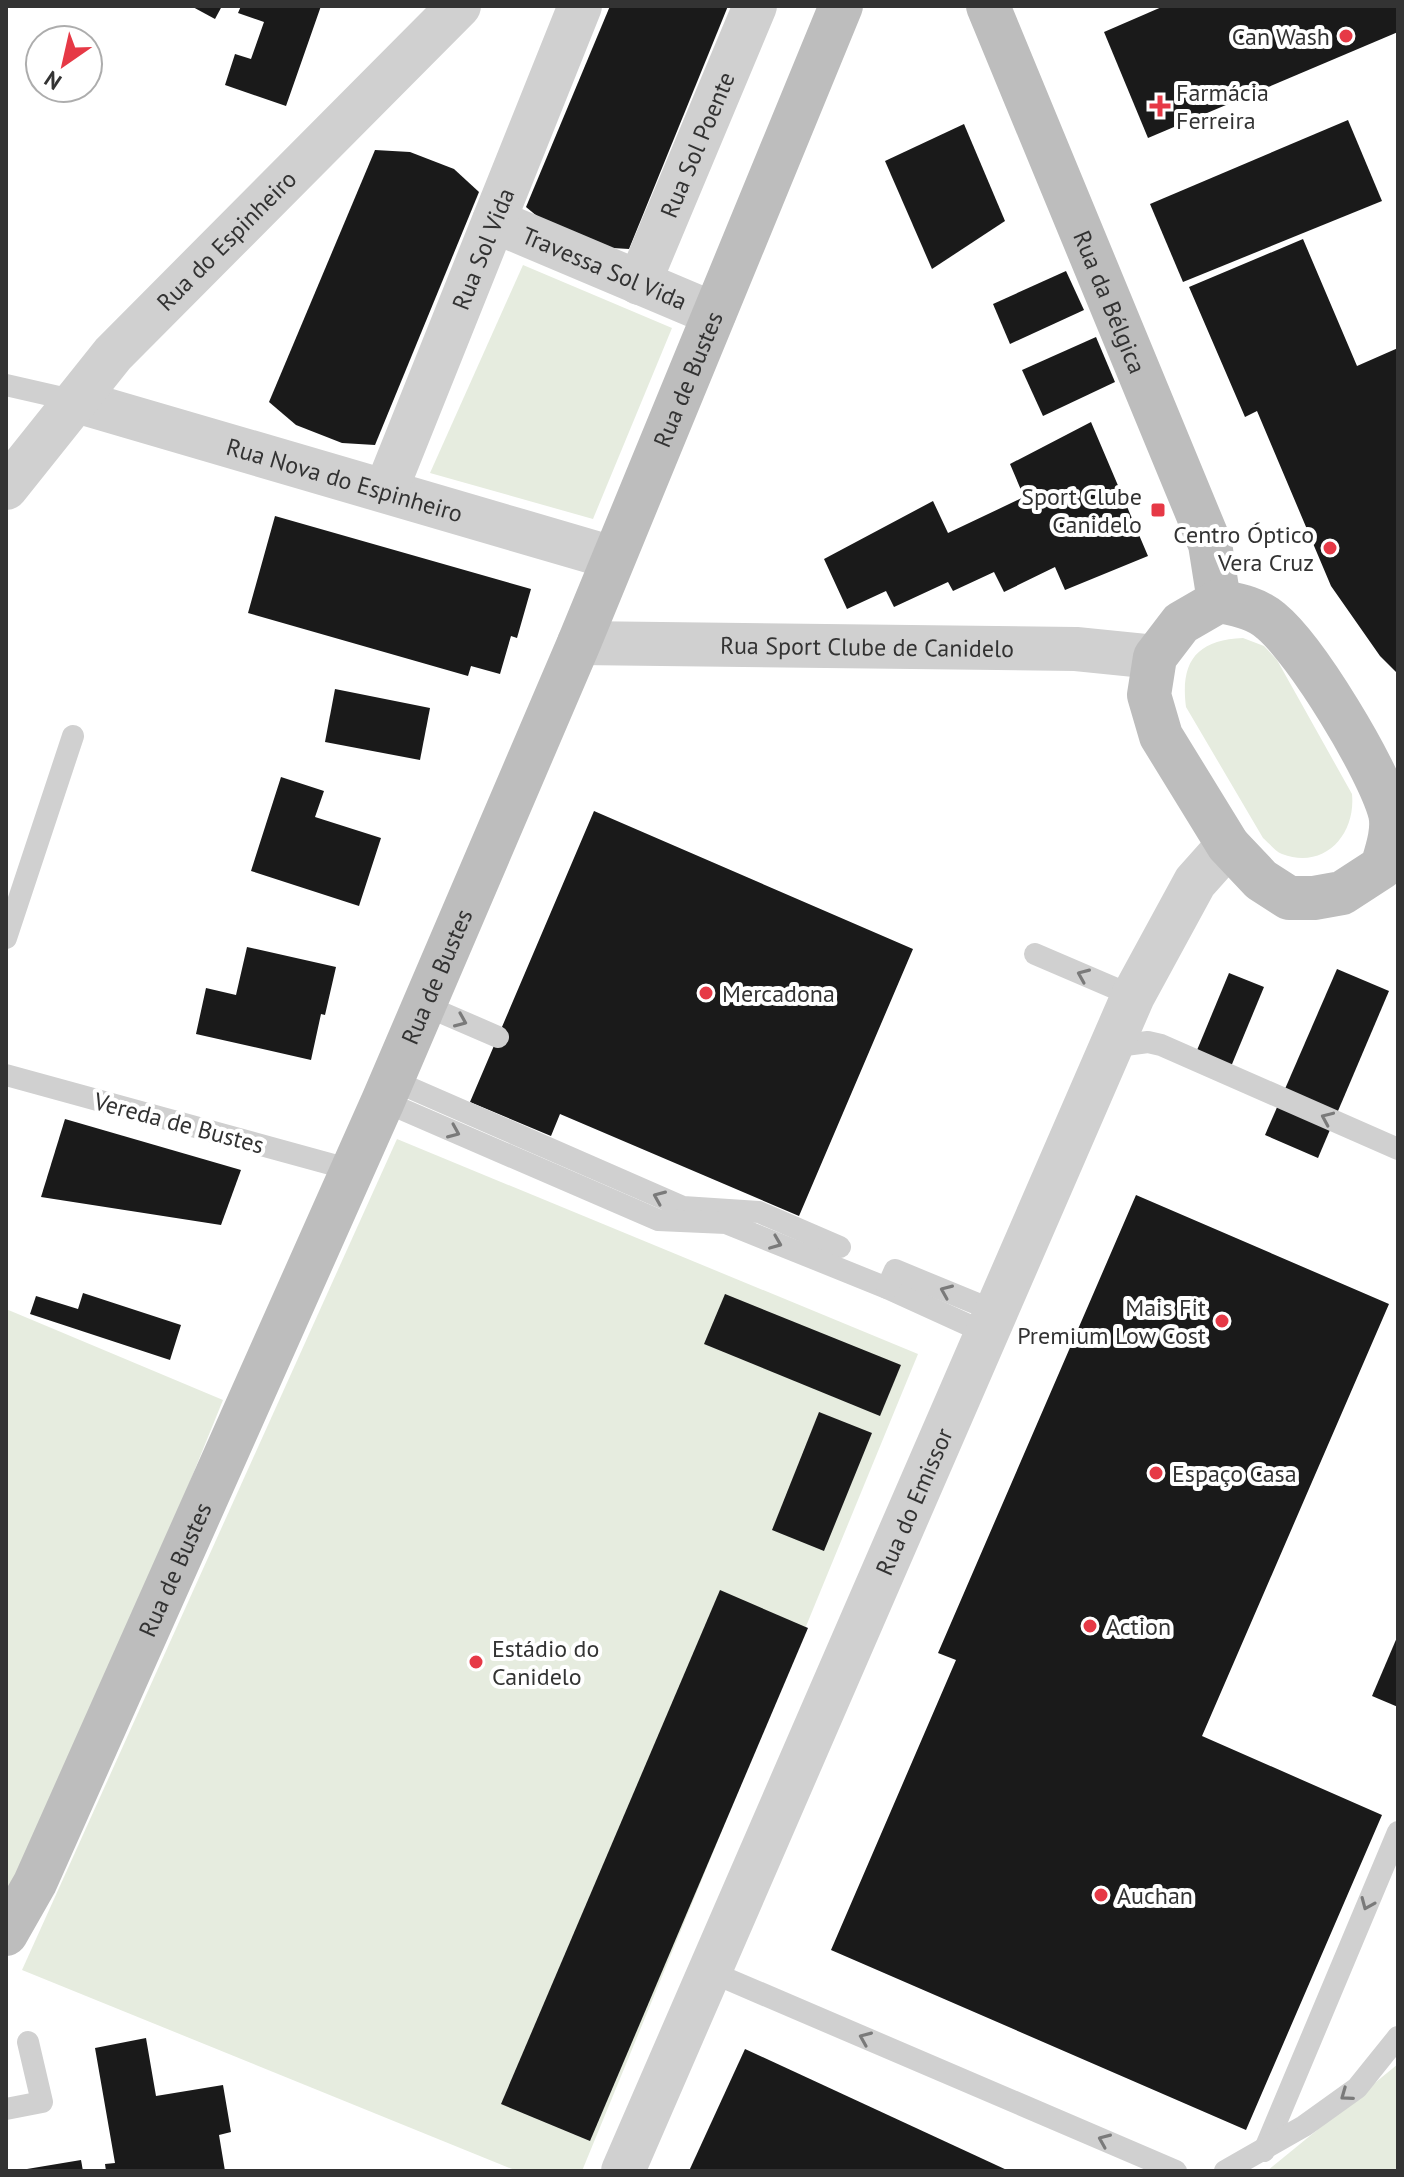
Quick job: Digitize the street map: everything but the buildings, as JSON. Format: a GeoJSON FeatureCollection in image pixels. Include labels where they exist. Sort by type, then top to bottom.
{"type":"FeatureCollection","features":[{"type":"Feature","properties":{"kind":"main road","name":"Rua de Bustes"},"geometry":{"type":"LineString","coordinates":[[6,1934],[35,1883],[387,1091],[579,643],[841,6]]}},
{"type":"Feature","properties":{"kind":"main road","name":"Rua da Bélgica"},"geometry":{"type":"LineString","coordinates":[[988,6],[1210,544],[1219,601]]}},
{"type":"Feature","properties":{"kind":"main road"},"geometry":{"type":"LineString","coordinates":[[1219,601],[1245,606],[1270,620],[1318,679],[1371,766],[1390,815],[1390,875],[1342,893],[1289,898],[1261,880],[1228,845],[1161,736],[1149,695],[1155,657],[1181,623],[1219,601]]}},
{"type":"Feature","properties":{"kind":"street","name":"Rua do Espinheiro"},"geometry":{"type":"LineString","coordinates":[[6,488],[113,354],[459,6]]}},
{"type":"Feature","properties":{"kind":"street","name":"Rua Sol Vida"},"geometry":{"type":"LineString","coordinates":[[386,490],[580,6]]}},
{"type":"Feature","properties":{"kind":"street","name":"Rua Sol Poente"},"geometry":{"type":"LineString","coordinates":[[639,283],[755,6]]}},
{"type":"Feature","properties":{"kind":"street","name":"Travessa Sol Vida"},"geometry":{"type":"LineString","coordinates":[[494,221],[714,314]]}},
{"type":"Feature","properties":{"kind":"street","name":"Rua Nova do Espinheiro"},"geometry":{"type":"LineString","coordinates":[[76,401],[613,558]]}},
{"type":"Feature","properties":{"kind":"street","name":"Rua Sport Clube de Canidelo"},"geometry":{"type":"LineString","coordinates":[[579,643],[1076,649],[1155,657]]}},
{"type":"Feature","properties":{"kind":"street","name":"Rua do Emissor"},"geometry":{"type":"LineString","coordinates":[[623,2171],[1133,996],[1195,882],[1228,845]]}},
{"type":"Feature","properties":{"kind":"lane"},"geometry":{"type":"LineString","coordinates":[[6,385],[76,401]]}},
{"type":"Feature","properties":{"kind":"lane"},"geometry":{"type":"LineString","coordinates":[[6,938],[73,736]]}},
{"type":"Feature","properties":{"kind":"lane"},"geometry":{"type":"LineString","coordinates":[[1035,954],[1133,996]]}},
{"type":"Feature","properties":{"kind":"lane"},"geometry":{"type":"LineString","coordinates":[[424,1005],[498,1037]]}},
{"type":"Feature","properties":{"kind":"lane"},"geometry":{"type":"LineString","coordinates":[[1110,1047],[1148,1042],[1161,1045],[1398,1149]]}},
{"type":"Feature","properties":{"kind":"lane","name":"Vereda de Bustes"},"geometry":{"type":"LineString","coordinates":[[6,1075],[352,1170]]}},
{"type":"Feature","properties":{"kind":"lane"},"geometry":{"type":"LineString","coordinates":[[387,1091],[479,1112],[683,1207],[759,1212],[840,1247]]}},
{"type":"Feature","properties":{"kind":"lane"},"geometry":{"type":"LineString","coordinates":[[387,1091],[658,1220],[726,1223],[887,1288],[992,1323]]}},
{"type":"Feature","properties":{"kind":"lane"},"geometry":{"type":"LineString","coordinates":[[1264,2151],[1398,1832]]}},
{"type":"Feature","properties":{"kind":"lane"},"geometry":{"type":"LineString","coordinates":[[711,1972],[1176,2171]]}},
{"type":"Feature","properties":{"kind":"lane"},"geometry":{"type":"LineString","coordinates":[[1225,2171],[1264,2151],[1357,2088],[1398,2037]]}},
{"type":"Feature","properties":{"kind":"lane"},"geometry":{"type":"LineString","coordinates":[[6,2109],[42,2102],[28,2042]]}},
{"type":"Feature","properties":{"kind":"shaded area"},"geometry":{"type":"Polygon","coordinates":[[[523,265],[672,328],[593,519],[430,473],[523,265]]]}},
{"type":"Feature","properties":{"kind":"shaded area"},"geometry":{"type":"Polygon","coordinates":[[[1243,638],[1264,646],[1277,660],[1352,794],[1349,823],[1343,835],[1324,853],[1297,858],[1282,854],[1263,838],[1186,707],[1186,677],[1195,656],[1214,643],[1243,638]]]}},
{"type":"Feature","properties":{"kind":"shaded area","name":"Estádio do Canidelo"},"geometry":{"type":"Polygon","coordinates":[[[397,1139],[918,1354],[582,2171],[517,2171],[22,1970],[397,1139]]]}},
{"type":"Feature","properties":{"kind":"shaded area"},"geometry":{"type":"Polygon","coordinates":[[[6,1309],[223,1400],[6,1935],[6,1309]]]}},
{"type":"Feature","properties":{"kind":"shaded area"},"geometry":{"type":"Polygon","coordinates":[[[1398,2064],[1398,2171],[1267,2171],[1398,2064]]]}},
{"type":"Feature","properties":{"kind":"place","name":"Can Wash"},"geometry":{"type":"Point","coordinates":[1346,36]}},
{"type":"Feature","properties":{"kind":"place","name":"Farmácia Ferreira"},"geometry":{"type":"Point","coordinates":[1160,106]}},
{"type":"Feature","properties":{"kind":"place","name":"Sport Clube Canidelo"},"geometry":{"type":"Point","coordinates":[1158,510]}},
{"type":"Feature","properties":{"kind":"place","name":"Centro Óptico Vera Cruz"},"geometry":{"type":"Point","coordinates":[1330,548]}},
{"type":"Feature","properties":{"kind":"place","name":"Mercadona"},"geometry":{"type":"Point","coordinates":[706,993]}},
{"type":"Feature","properties":{"kind":"place","name":"Mais Fit Premium Low Cost"},"geometry":{"type":"Point","coordinates":[1222,1321]}},
{"type":"Feature","properties":{"kind":"place","name":"Espaço Casa"},"geometry":{"type":"Point","coordinates":[1156,1473]}},
{"type":"Feature","properties":{"kind":"place","name":"Action"},"geometry":{"type":"Point","coordinates":[1090,1626]}},
{"type":"Feature","properties":{"kind":"place","name":"Estádio do Canidelo"},"geometry":{"type":"Point","coordinates":[476,1662]}},
{"type":"Feature","properties":{"kind":"place","name":"Auchan"},"geometry":{"type":"Point","coordinates":[1101,1895]}}]}
